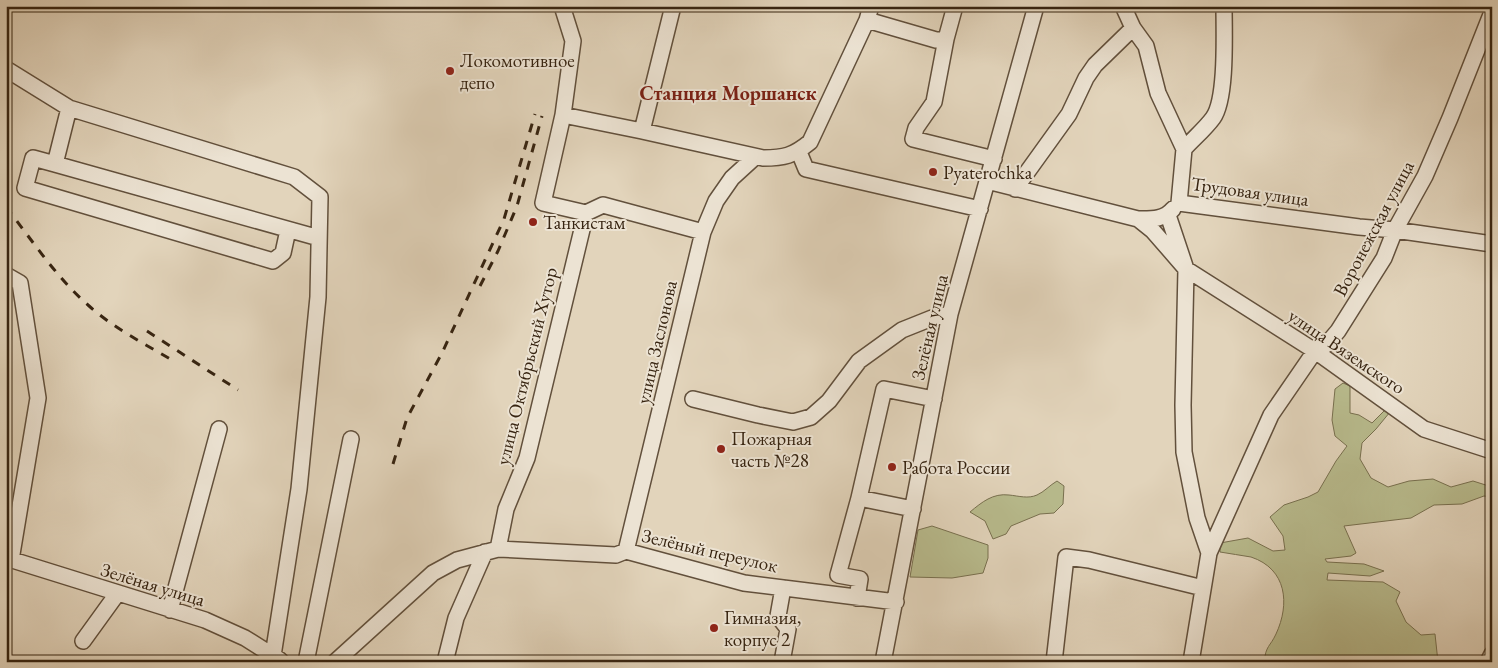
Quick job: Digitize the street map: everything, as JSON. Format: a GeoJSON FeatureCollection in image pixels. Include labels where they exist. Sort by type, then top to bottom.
{"type":"FeatureCollection","features":[{"type":"Feature","properties":{"kind":"street"},"geometry":{"type":"LineString","coordinates":[[562,6],[573,41],[563,115],[543,203],[584,216],[603,205],[703,232]]}},
{"type":"Feature","properties":{"kind":"street"},"geometry":{"type":"LineString","coordinates":[[642,131],[673,6]]}},
{"type":"Feature","properties":{"kind":"street"},"geometry":{"type":"LineString","coordinates":[[955,6],[946,39],[934,102],[916,128],[913,139],[994,159]]}},
{"type":"Feature","properties":{"kind":"street","name":"Зелёная улица"},"geometry":{"type":"LineString","coordinates":[[883,662],[950,314],[1036,6]]}},
{"type":"Feature","properties":{"kind":"street","name":"Трудовая улица"},"geometry":{"type":"LineString","coordinates":[[1123,6],[1133,28],[1146,46],[1158,93],[1184,149],[1179,203],[1492,244]]}},
{"type":"Feature","properties":{"kind":"street"},"geometry":{"type":"LineString","coordinates":[[1184,149],[1214,117],[1220,102],[1223,77],[1224,6]]}},
{"type":"Feature","properties":{"kind":"street","name":"Воронежская улица"},"geometry":{"type":"LineString","coordinates":[[1191,662],[1209,553],[1271,415],[1315,351],[1326,345],[1338,330],[1384,258],[1395,230],[1425,176],[1492,12]]}},
{"type":"Feature","properties":{"kind":"street"},"geometry":{"type":"LineString","coordinates":[[563,115],[755,157],[783,158],[799,152],[810,142],[869,13],[936,40],[946,39]]}},
{"type":"Feature","properties":{"kind":"street"},"geometry":{"type":"LineString","coordinates":[[1015,189],[1069,114],[1086,78],[1095,65],[1133,28]]}},
{"type":"Feature","properties":{"kind":"street"},"geometry":{"type":"LineString","coordinates":[[6,69],[69,108],[294,177],[320,197],[318,297],[299,489],[276,660]]}},
{"type":"Feature","properties":{"kind":"street"},"geometry":{"type":"LineString","coordinates":[[55,164],[69,108]]}},
{"type":"Feature","properties":{"kind":"street"},"geometry":{"type":"LineString","coordinates":[[799,152],[806,169],[980,209]]}},
{"type":"Feature","properties":{"kind":"street","name":"улица Заслонова"},"geometry":{"type":"LineString","coordinates":[[626,551],[703,232],[716,201],[732,178],[755,157]]}},
{"type":"Feature","properties":{"kind":"street"},"geometry":{"type":"LineString","coordinates":[[288,230],[283,253],[273,261],[25,188],[33,158],[319,238]]}},
{"type":"Feature","properties":{"kind":"street"},"geometry":{"type":"LineString","coordinates":[[987,181],[1138,219],[1154,219],[1168,215],[1179,203]]}},
{"type":"Feature","properties":{"kind":"street"},"geometry":{"type":"LineString","coordinates":[[1168,215],[1186,268]]}},
{"type":"Feature","properties":{"kind":"street","name":"улица Октябрьский Хутор"},"geometry":{"type":"LineString","coordinates":[[445,662],[456,618],[492,551],[506,509],[527,458],[584,216]]}},
{"type":"Feature","properties":{"kind":"street","name":"улица Вяземского"},"geometry":{"type":"LineString","coordinates":[[1138,219],[1153,231],[1186,268],[1315,351],[1424,428],[1492,451]]}},
{"type":"Feature","properties":{"kind":"street","name":"Воронежская улица"},"geometry":{"type":"LineString","coordinates":[[1186,268],[1183,405],[1184,452],[1197,518],[1209,553]]}},
{"type":"Feature","properties":{"kind":"street"},"geometry":{"type":"LineString","coordinates":[[6,275],[20,283],[38,398],[9,559]]}},
{"type":"Feature","properties":{"kind":"street"},"geometry":{"type":"LineString","coordinates":[[693,399],[793,422],[810,417],[829,401],[859,361],[902,330],[932,318],[950,314]]}},
{"type":"Feature","properties":{"kind":"street"},"geometry":{"type":"LineString","coordinates":[[857,598],[860,579],[838,575],[859,498],[884,390],[934,399]]}},
{"type":"Feature","properties":{"kind":"street"},"geometry":{"type":"LineString","coordinates":[[170,610],[219,430]]}},
{"type":"Feature","properties":{"kind":"street"},"geometry":{"type":"LineString","coordinates":[[306,662],[350,439]]}},
{"type":"Feature","properties":{"kind":"street"},"geometry":{"type":"LineString","coordinates":[[859,498],[913,508]]}},
{"type":"Feature","properties":{"kind":"street"},"geometry":{"type":"LineString","coordinates":[[335,662],[433,573],[457,560],[492,551]]}},
{"type":"Feature","properties":{"kind":"street","name":"Зелёный переулок"},"geometry":{"type":"LineString","coordinates":[[492,551],[616,555],[626,551],[744,583],[896,602]]}},
{"type":"Feature","properties":{"kind":"street"},"geometry":{"type":"LineString","coordinates":[[1054,662],[1066,557],[1089,560],[1203,588]]}},
{"type":"Feature","properties":{"kind":"street","name":"Зелёная улица"},"geometry":{"type":"LineString","coordinates":[[9,559],[116,594],[205,620],[245,638],[276,660]]}},
{"type":"Feature","properties":{"kind":"street"},"geometry":{"type":"LineString","coordinates":[[782,662],[788,629],[778,616],[784,588]]}},
{"type":"Feature","properties":{"kind":"street"},"geometry":{"type":"LineString","coordinates":[[84,641],[116,594]]}},
{"type":"Feature","properties":{"kind":"street"},"geometry":{"type":"LineString","coordinates":[[1488,662],[1492,654]]}},
{"type":"Feature","properties":{"kind":"green space"},"geometry":{"type":"Polygon","coordinates":[[[1343,383],[1350,386],[1350,413],[1359,415],[1372,423],[1386,409],[1390,412],[1362,443],[1360,459],[1371,478],[1388,487],[1409,481],[1433,479],[1451,487],[1473,481],[1492,487],[1492,497],[1484,496],[1462,504],[1434,505],[1411,518],[1344,526],[1356,553],[1351,556],[1325,559],[1327,562],[1364,564],[1384,571],[1370,576],[1328,573],[1327,580],[1383,582],[1400,592],[1396,601],[1406,622],[1421,635],[1435,634],[1438,662],[1264,662],[1268,646],[1276,634],[1283,611],[1284,600],[1278,579],[1272,570],[1251,557],[1220,552],[1220,543],[1248,538],[1273,551],[1285,550],[1283,536],[1270,517],[1284,505],[1318,492],[1347,446],[1335,436],[1332,420],[1335,389],[1343,383]]]}},
{"type":"Feature","properties":{"kind":"green space"},"geometry":{"type":"Polygon","coordinates":[[[1057,481],[1064,486],[1063,504],[1054,513],[1040,514],[1011,526],[1006,534],[993,539],[985,521],[970,512],[983,502],[998,495],[1030,497],[1037,495],[1057,481]]]}},
{"type":"Feature","properties":{"kind":"green space"},"geometry":{"type":"Polygon","coordinates":[[[932,526],[988,545],[988,558],[983,573],[952,578],[910,577],[918,530],[932,526]]]}},
{"type":"Feature","properties":{"kind":"railway"},"geometry":{"type":"LineString","coordinates":[[393,464],[407,418],[442,353],[504,219],[535,114]]}},
{"type":"Feature","properties":{"kind":"railway"},"geometry":{"type":"LineString","coordinates":[[480,286],[498,251],[517,206],[542,116]]}},
{"type":"Feature","properties":{"kind":"railway"},"geometry":{"type":"LineString","coordinates":[[6,207],[76,294],[117,328],[172,360]]}},
{"type":"Feature","properties":{"kind":"railway"},"geometry":{"type":"LineString","coordinates":[[147,331],[238,390]]}},
{"type":"Feature","properties":{"kind":"place","name":"Локомотивное депо"},"geometry":{"type":"Point","coordinates":[450,71]}},
{"type":"Feature","properties":{"kind":"place","name":"Pyaterochka"},"geometry":{"type":"Point","coordinates":[933,172]}},
{"type":"Feature","properties":{"kind":"place","name":"Танкистам"},"geometry":{"type":"Point","coordinates":[533,222]}},
{"type":"Feature","properties":{"kind":"place","name":"Пожарная часть №28"},"geometry":{"type":"Point","coordinates":[721,449]}},
{"type":"Feature","properties":{"kind":"place","name":"Работа России"},"geometry":{"type":"Point","coordinates":[892,467]}},
{"type":"Feature","properties":{"kind":"place","name":"Гимназия, корпус 2"},"geometry":{"type":"Point","coordinates":[714,628]}},
{"type":"Feature","properties":{"kind":"district","name":"Станция Моршанск"},"geometry":{"type":"Point","coordinates":[728,93]}}]}
